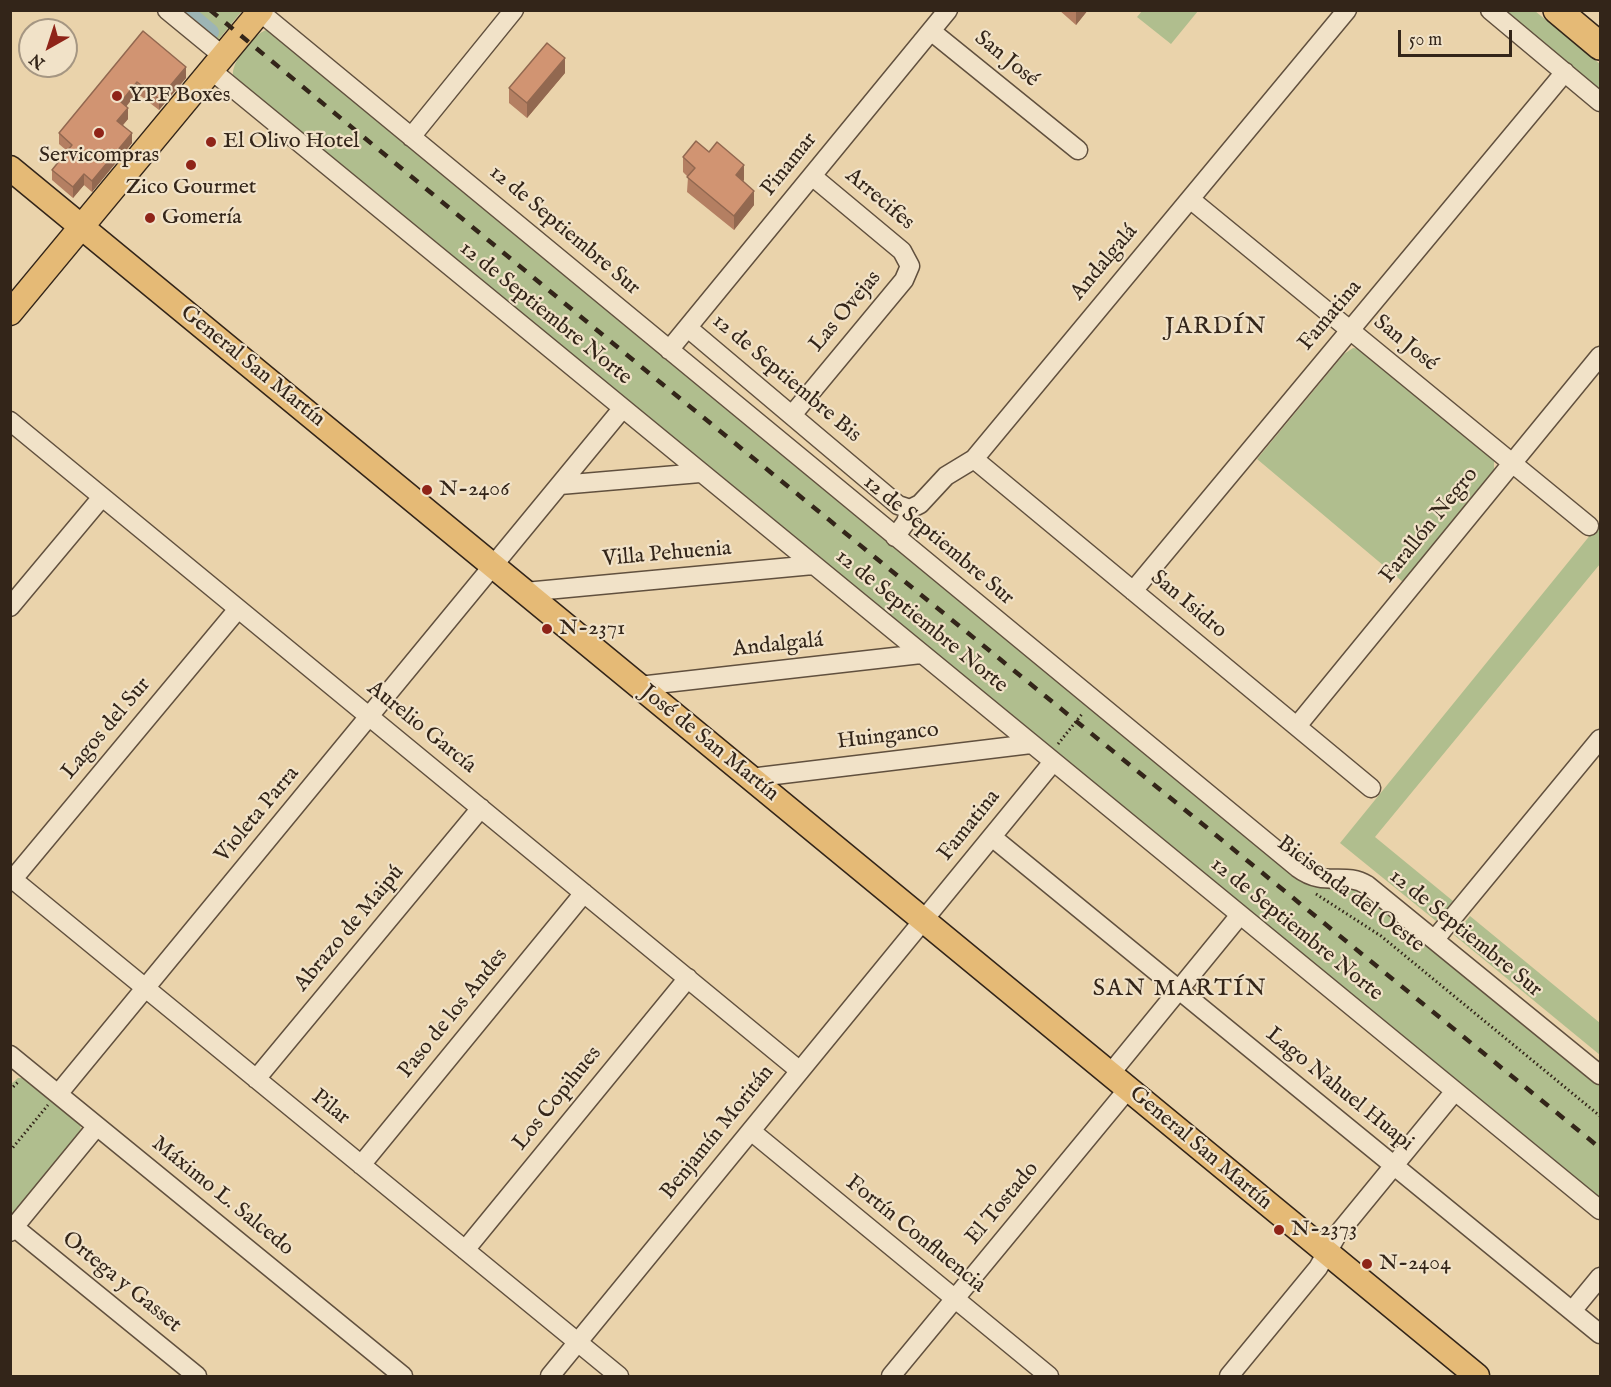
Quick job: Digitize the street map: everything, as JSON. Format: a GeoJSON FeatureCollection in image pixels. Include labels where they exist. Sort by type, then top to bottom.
{"type":"FeatureCollection","features":[{"type":"Feature","properties":{"kind":"highway"},"geometry":{"type":"LineString","coordinates":[[1557,10],[1600,46]]}},
{"type":"Feature","properties":{"kind":"highway"},"geometry":{"type":"LineString","coordinates":[[1587,10],[1600,22]]}},
{"type":"Feature","properties":{"kind":"main road"},"geometry":{"type":"LineString","coordinates":[[10,313],[260,11]]}},
{"type":"Feature","properties":{"kind":"main road","name":"General San Martín"},"geometry":{"type":"LineString","coordinates":[[10,168],[494,566]]}},
{"type":"Feature","properties":{"kind":"main road","name":"José de San Martín"},"geometry":{"type":"LineString","coordinates":[[494,566],[924,920]]}},
{"type":"Feature","properties":{"kind":"main road","name":"General San Martín"},"geometry":{"type":"LineString","coordinates":[[924,920],[1477,1377]]}},
{"type":"Feature","properties":{"kind":"street","name":"12 de Septiembre Norte"},"geometry":{"type":"LineString","coordinates":[[167,10],[217,63],[622,409],[1600,1210]]}},
{"type":"Feature","properties":{"kind":"street"},"geometry":{"type":"LineString","coordinates":[[411,137],[514,10]]}},
{"type":"Feature","properties":{"kind":"street","name":"Pinamar"},"geometry":{"type":"LineString","coordinates":[[669,350],[948,10]]}},
{"type":"Feature","properties":{"kind":"street","name":"Andalgalá"},"geometry":{"type":"LineString","coordinates":[[895,537],[906,522],[910,509],[920,504],[946,476],[974,459],[1347,10]]}},
{"type":"Feature","properties":{"kind":"street"},"geometry":{"type":"LineString","coordinates":[[1490,10],[1600,102]]}},
{"type":"Feature","properties":{"kind":"street","name":"12 de Septiembre Sur"},"geometry":{"type":"LineString","coordinates":[[260,11],[1298,868],[1321,880],[1350,879],[1362,882],[1600,1075]]}},
{"type":"Feature","properties":{"kind":"street","name":"San José"},"geometry":{"type":"LineString","coordinates":[[931,31],[1078,150]]}},
{"type":"Feature","properties":{"kind":"street","name":"Famatina"},"geometry":{"type":"LineString","coordinates":[[1133,591],[1565,72]]}},
{"type":"Feature","properties":{"kind":"street","name":"Arrecifes"},"geometry":{"type":"LineString","coordinates":[[812,176],[902,250],[910,266]]}},
{"type":"Feature","properties":{"kind":"street","name":"San José"},"geometry":{"type":"LineString","coordinates":[[1190,199],[1589,526]]}},
{"type":"Feature","properties":{"kind":"street","name":"Las Ovejas"},"geometry":{"type":"LineString","coordinates":[[792,415],[904,280],[910,266]]}},
{"type":"Feature","properties":{"kind":"street","name":"12 de Septiembre Bis"},"geometry":{"type":"LineString","coordinates":[[688,328],[901,507],[910,509]]}},
{"type":"Feature","properties":{"kind":"street","name":"Farallón Negro"},"geometry":{"type":"LineString","coordinates":[[1297,726],[1600,356]]}},
{"type":"Feature","properties":{"kind":"street"},"geometry":{"type":"LineString","coordinates":[[494,566],[622,409]]}},
{"type":"Feature","properties":{"kind":"street","name":"Aurelio García"},"geometry":{"type":"LineString","coordinates":[[10,421],[800,1071]]}},
{"type":"Feature","properties":{"kind":"street","name":"San Isidro"},"geometry":{"type":"LineString","coordinates":[[974,459],[1371,788]]}},
{"type":"Feature","properties":{"kind":"street"},"geometry":{"type":"LineString","coordinates":[[560,485],[700,473]]}},
{"type":"Feature","properties":{"kind":"street"},"geometry":{"type":"LineString","coordinates":[[10,607],[102,497]]}},
{"type":"Feature","properties":{"kind":"street","name":"Villa Pehuenia"},"geometry":{"type":"LineString","coordinates":[[525,592],[813,565]]}},
{"type":"Feature","properties":{"kind":"street","name":"Violeta Parra"},"geometry":{"type":"LineString","coordinates":[[55,1098],[494,566]]}},
{"type":"Feature","properties":{"kind":"street","name":"Lagos del Sur"},"geometry":{"type":"LineString","coordinates":[[12,878],[238,609]]}},
{"type":"Feature","properties":{"kind":"street","name":"Andalgalá"},"geometry":{"type":"LineString","coordinates":[[639,686],[921,654]]}},
{"type":"Feature","properties":{"kind":"street"},"geometry":{"type":"LineString","coordinates":[[1435,939],[1600,739]]}},
{"type":"Feature","properties":{"kind":"street","name":"Huinganco"},"geometry":{"type":"LineString","coordinates":[[750,778],[1031,744]]}},
{"type":"Feature","properties":{"kind":"street","name":"Famatina"},"geometry":{"type":"LineString","coordinates":[[924,920],[1053,762]]}},
{"type":"Feature","properties":{"kind":"street","name":"Abrazo de Maipú"},"geometry":{"type":"LineString","coordinates":[[256,1079],[481,808]]}},
{"type":"Feature","properties":{"kind":"street","name":"Lago Nahuel Huapi"},"geometry":{"type":"LineString","coordinates":[[992,837],[1600,1334]]}},
{"type":"Feature","properties":{"kind":"street","name":"Pilar"},"geometry":{"type":"LineString","coordinates":[[12,878],[619,1377]]}},
{"type":"Feature","properties":{"kind":"street","name":"Paso de los Andes"},"geometry":{"type":"LineString","coordinates":[[361,1165],[584,893]]}},
{"type":"Feature","properties":{"kind":"street"},"geometry":{"type":"LineString","coordinates":[[1119,1082],[1179,990],[1240,915]]}},
{"type":"Feature","properties":{"kind":"street","name":"Benjamín Moritán"},"geometry":{"type":"LineString","coordinates":[[549,1377],[924,920]]}},
{"type":"Feature","properties":{"kind":"street","name":"Los Copihues"},"geometry":{"type":"LineString","coordinates":[[465,1250],[688,978]]}},
{"type":"Feature","properties":{"kind":"street","name":"Máximo L. Salcedo"},"geometry":{"type":"LineString","coordinates":[[17,1069],[97,1126],[403,1377]]}},
{"type":"Feature","properties":{"kind":"street","name":"El Tostado"},"geometry":{"type":"LineString","coordinates":[[891,1377],[955,1299],[1119,1082]]}},
{"type":"Feature","properties":{"kind":"street"},"geometry":{"type":"LineString","coordinates":[[1229,1377],[1314,1274],[1337,1235],[1455,1091]]}},
{"type":"Feature","properties":{"kind":"street"},"geometry":{"type":"LineString","coordinates":[[12,1229],[97,1126]]}},
{"type":"Feature","properties":{"kind":"street","name":"Fortín Confluencia"},"geometry":{"type":"LineString","coordinates":[[751,1131],[1049,1377]]}},
{"type":"Feature","properties":{"kind":"street","name":"Ortega y Gasset"},"geometry":{"type":"LineString","coordinates":[[12,1229],[197,1377]]}},
{"type":"Feature","properties":{"kind":"street"},"geometry":{"type":"LineString","coordinates":[[1572,1311],[1600,1277]]}},
{"type":"Feature","properties":{"kind":"path"},"geometry":{"type":"LineString","coordinates":[[1053,762],[1053,750],[1082,714]]}},
{"type":"Feature","properties":{"kind":"path","name":"Bicisenda del Oeste"},"geometry":{"type":"LineString","coordinates":[[1309,888],[1381,936],[1600,1116]]}},
{"type":"Feature","properties":{"kind":"path"},"geometry":{"type":"LineString","coordinates":[[10,1090],[17,1082],[17,1069]]}},
{"type":"Feature","properties":{"kind":"path"},"geometry":{"type":"LineString","coordinates":[[10,1151],[55,1098]]}},
{"type":"Feature","properties":{"kind":"green space"},"geometry":{"type":"Polygon","coordinates":[[[172,11],[242,11],[214,45],[172,11]]]}},
{"type":"Feature","properties":{"kind":"green space"},"geometry":{"type":"Polygon","coordinates":[[[1142,11],[1198,11],[1171,44],[1137,17],[1142,11]]]}},
{"type":"Feature","properties":{"kind":"green space"},"geometry":{"type":"Polygon","coordinates":[[[1504,11],[1535,11],[1600,64],[1600,90],[1504,11]]]}},
{"type":"Feature","properties":{"kind":"green space"},"geometry":{"type":"Polygon","coordinates":[[[266,30],[1301,876],[1354,888],[1370,896],[1600,1085],[1600,1198],[239,83],[233,76],[235,64],[249,43],[266,30]]]}},
{"type":"Feature","properties":{"kind":"green space"},"geometry":{"type":"Polygon","coordinates":[[[1353,348],[1362,349],[1494,460],[1494,470],[1490,477],[1403,582],[1257,459],[1344,354],[1353,348]]]}},
{"type":"Feature","properties":{"kind":"green space"},"geometry":{"type":"Polygon","coordinates":[[[1600,523],[1600,564],[1375,837],[1453,901],[1436,921],[1340,843],[1600,523]]]}},
{"type":"Feature","properties":{"kind":"green space"},"geometry":{"type":"Polygon","coordinates":[[[1470,916],[1600,1023],[1600,1055],[1454,935],[1470,916]]]}},
{"type":"Feature","properties":{"kind":"green space"},"geometry":{"type":"Polygon","coordinates":[[[18,1078],[25,1078],[80,1123],[81,1132],[11,1221],[11,1084],[18,1078]]]}},
{"type":"Feature","properties":{"kind":"building"},"geometry":{"type":"Polygon","coordinates":[[[143,31],[186,67],[159,99],[137,82],[121,102],[128,108],[117,121],[132,133],[92,181],[84,174],[73,187],[52,170],[72,145],[59,133],[143,31]]]}},
{"type":"Feature","properties":{"kind":"building"},"geometry":{"type":"Polygon","coordinates":[[[547,43],[565,58],[527,103],[509,88],[547,43]]]}},
{"type":"Feature","properties":{"kind":"building"},"geometry":{"type":"Polygon","coordinates":[[[696,141],[709,152],[717,142],[744,165],[736,175],[754,191],[734,216],[687,177],[695,168],[683,157],[696,141]]]}},
{"type":"Feature","properties":{"kind":"waterway"},"geometry":{"type":"LineString","coordinates":[[185,10],[211,32]]}},
{"type":"Feature","properties":{"kind":"railway"},"geometry":{"type":"LineString","coordinates":[[210,10],[650,374],[1600,1148]]}},
{"type":"Feature","properties":{"kind":"place","name":"YPF Boxes"},"geometry":{"type":"Point","coordinates":[117,96]}},
{"type":"Feature","properties":{"kind":"place","name":"Servicompras"},"geometry":{"type":"Point","coordinates":[99,133]}},
{"type":"Feature","properties":{"kind":"place","name":"El Olivo Hotel"},"geometry":{"type":"Point","coordinates":[211,142]}},
{"type":"Feature","properties":{"kind":"place","name":"Zico Gourmet"},"geometry":{"type":"Point","coordinates":[191,165]}},
{"type":"Feature","properties":{"kind":"place","name":"Gomería"},"geometry":{"type":"Point","coordinates":[150,218]}},
{"type":"Feature","properties":{"kind":"place","name":"N-2406"},"geometry":{"type":"Point","coordinates":[427,490]}},
{"type":"Feature","properties":{"kind":"place","name":"N-2371"},"geometry":{"type":"Point","coordinates":[547,629]}},
{"type":"Feature","properties":{"kind":"place","name":"N-2373"},"geometry":{"type":"Point","coordinates":[1279,1230]}},
{"type":"Feature","properties":{"kind":"place","name":"N-2404"},"geometry":{"type":"Point","coordinates":[1367,1264]}},
{"type":"Feature","properties":{"kind":"district","name":"JARDÍN"},"geometry":{"type":"Point","coordinates":[1216,328]}},
{"type":"Feature","properties":{"kind":"district","name":"SAN MARTÍN"},"geometry":{"type":"Point","coordinates":[1180,990]}}]}
